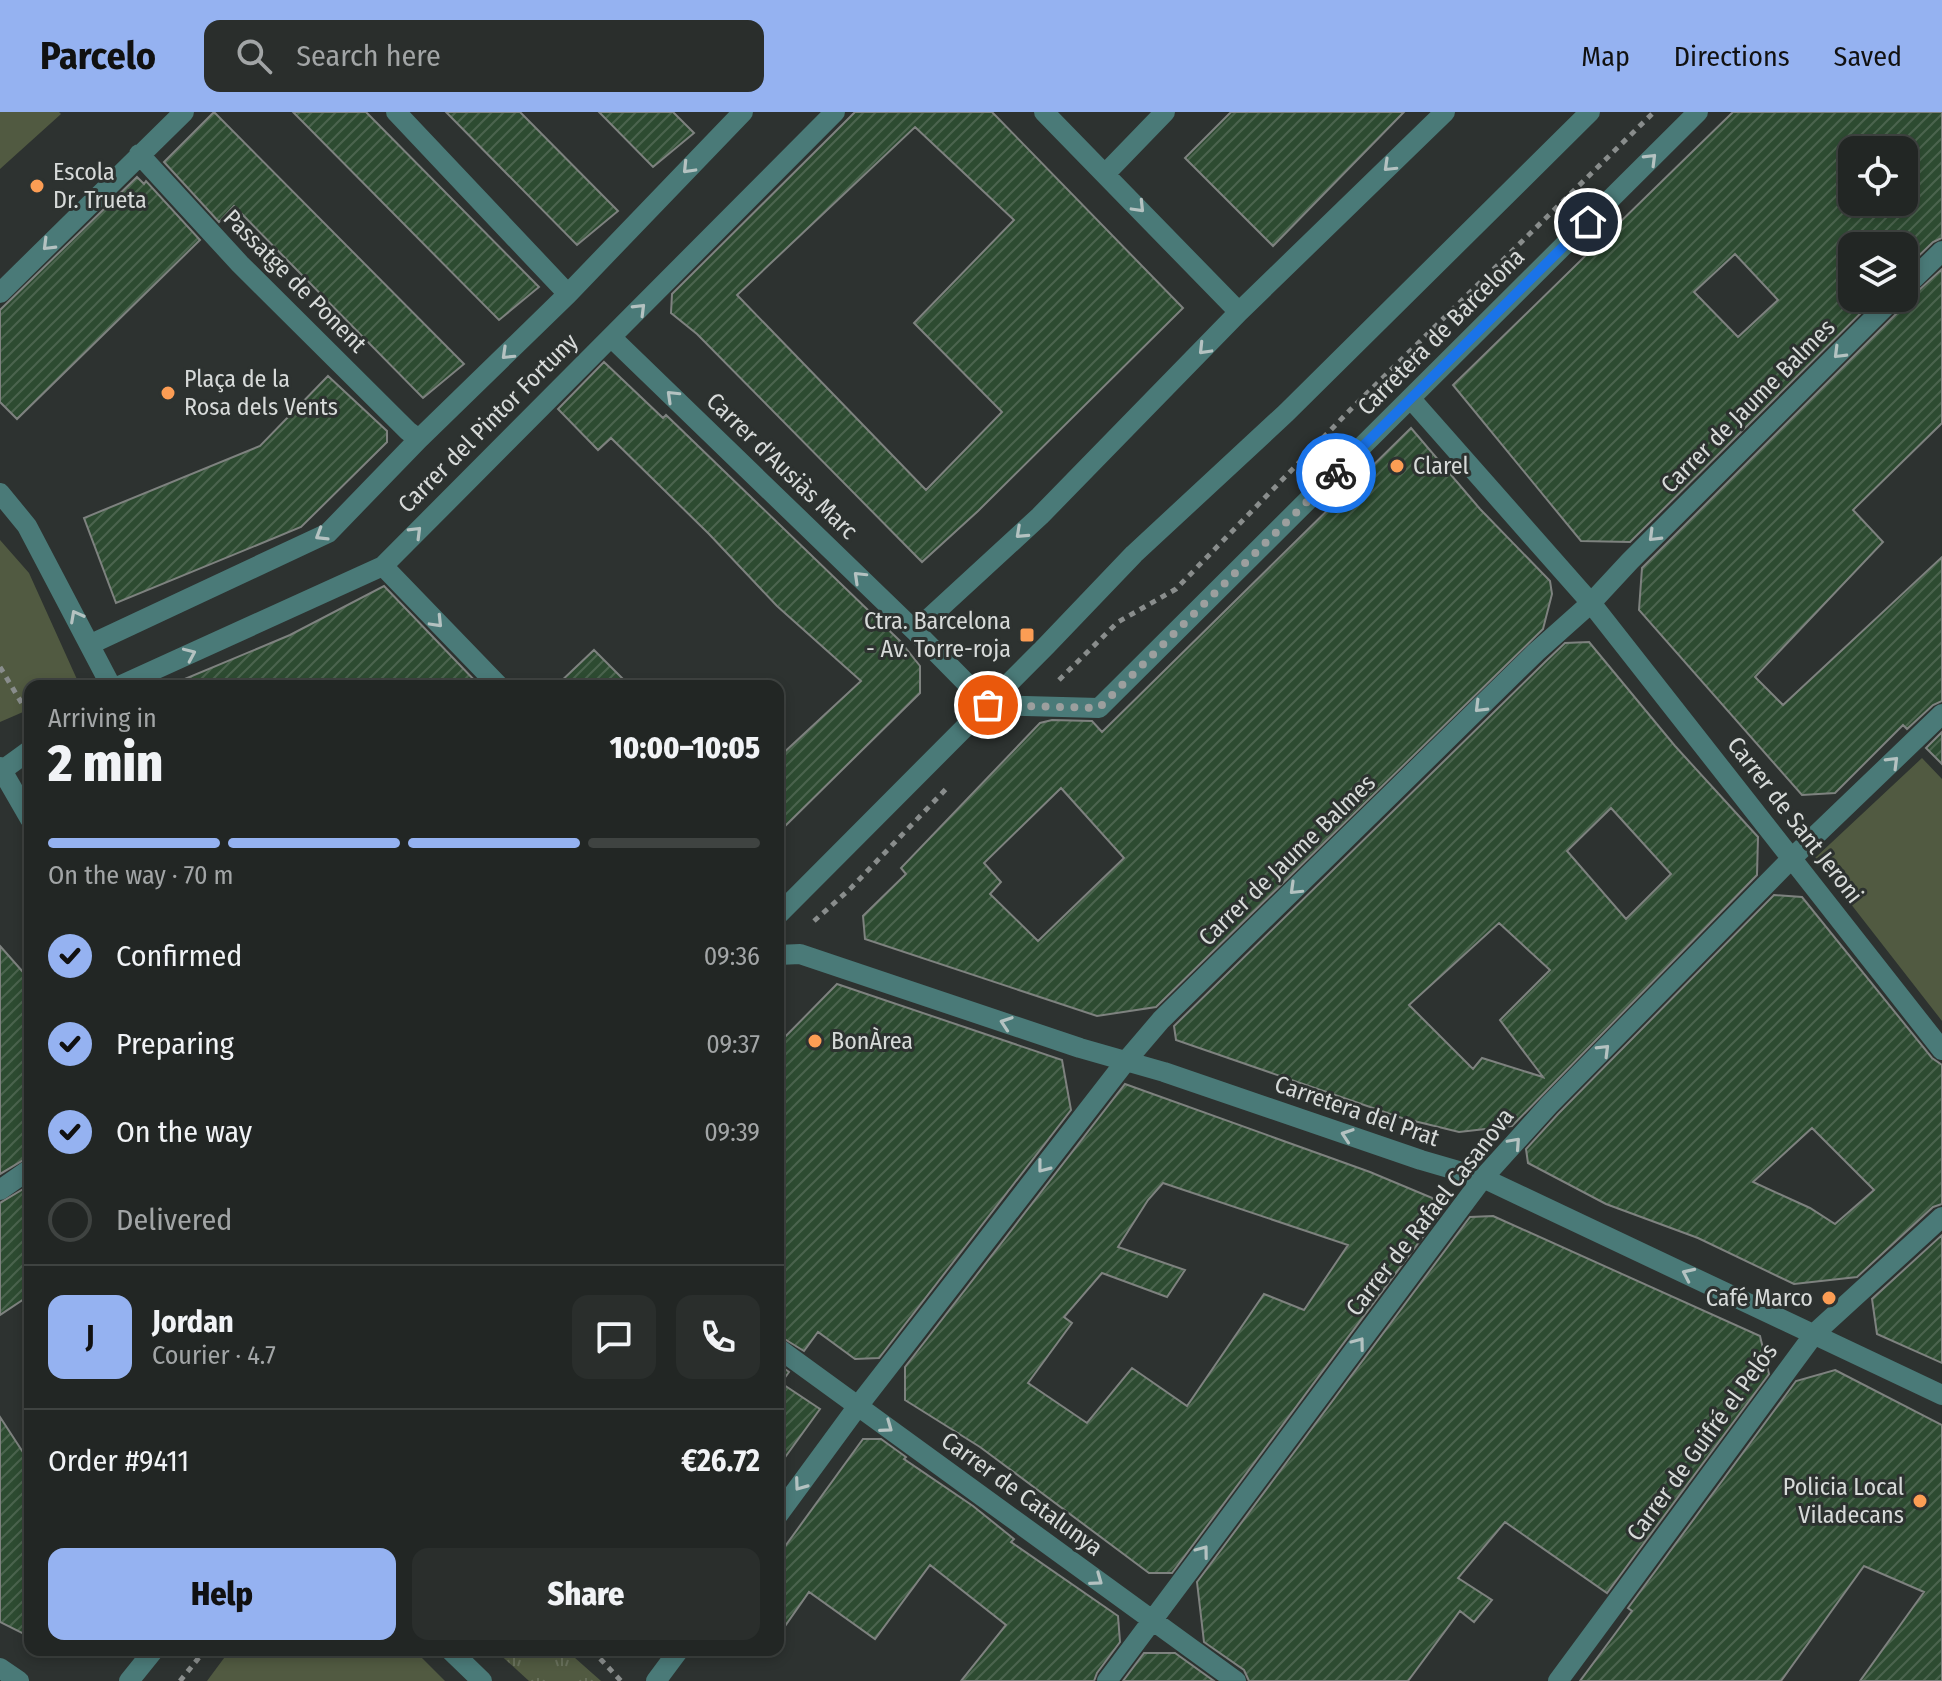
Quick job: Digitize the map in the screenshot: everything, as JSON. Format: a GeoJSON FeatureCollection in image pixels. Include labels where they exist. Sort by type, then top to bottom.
{"type":"FeatureCollection","features":[{"type":"Feature","properties":{"kind":"street"},"geometry":{"type":"LineString","coordinates":[[0,293],[184,112]]}},
{"type":"Feature","properties":{"kind":"street"},"geometry":{"type":"LineString","coordinates":[[396,112],[568,294]]}},
{"type":"Feature","properties":{"kind":"street"},"geometry":{"type":"LineString","coordinates":[[712,112],[726,128]]}},
{"type":"Feature","properties":{"kind":"street","name":"Carrer del Pintor Fortuny"},"geometry":{"type":"LineString","coordinates":[[91,644],[328,533],[568,294],[743,112]]}},
{"type":"Feature","properties":{"kind":"street","name":"Carrer del Pintor Fortuny"},"geometry":{"type":"LineString","coordinates":[[132,680],[383,566],[835,112]]}},
{"type":"Feature","properties":{"kind":"street"},"geometry":{"type":"LineString","coordinates":[[1044,112],[1239,312]]}},
{"type":"Feature","properties":{"kind":"street"},"geometry":{"type":"LineString","coordinates":[[1106,173],[1165,112]]}},
{"type":"Feature","properties":{"kind":"street"},"geometry":{"type":"LineString","coordinates":[[915,631],[1040,516],[1239,312],[1445,112]]}},
{"type":"Feature","properties":{"kind":"street"},"geometry":{"type":"LineString","coordinates":[[784,909],[1134,554],[1296,403],[1590,112]]}},
{"type":"Feature","properties":{"kind":"street","name":"Carretera de Barcelona"},"geometry":{"type":"LineString","coordinates":[[988,705],[1099,708],[1698,112]]}},
{"type":"Feature","properties":{"kind":"street","name":"Passatge de Ponent"},"geometry":{"type":"LineString","coordinates":[[139,154],[240,264],[419,439]]}},
{"type":"Feature","properties":{"kind":"street"},"geometry":{"type":"LineString","coordinates":[[1918,274],[1942,251]]}},
{"type":"Feature","properties":{"kind":"street","name":"Carrer de Jaume Balmes"},"geometry":{"type":"LineString","coordinates":[[784,1507],[858,1406],[1161,1020],[1524,663],[1591,603],[1880,312]]}},
{"type":"Feature","properties":{"kind":"street","name":"Carrer d'Ausiàs Marc"},"geometry":{"type":"LineString","coordinates":[[612,338],[988,705]]}},
{"type":"Feature","properties":{"kind":"street"},"geometry":{"type":"LineString","coordinates":[[1411,399],[1591,603]]}},
{"type":"Feature","properties":{"kind":"street"},"geometry":{"type":"LineString","coordinates":[[0,493],[27,526],[108,680]]}},
{"type":"Feature","properties":{"kind":"street"},"geometry":{"type":"LineString","coordinates":[[383,566],[493,680]]}},
{"type":"Feature","properties":{"kind":"street","name":"Carrer de Sant Jeroni"},"geometry":{"type":"LineString","coordinates":[[1591,603],[1942,1050]]}},
{"type":"Feature","properties":{"kind":"street","name":"Carrer de Rafael Casanova"},"geometry":{"type":"LineString","coordinates":[[1107,1681],[1483,1178],[1549,1105],[1793,857],[1942,714]]}},
{"type":"Feature","properties":{"kind":"street"},"geometry":{"type":"LineString","coordinates":[[24,754],[1,770],[24,809]]}},
{"type":"Feature","properties":{"kind":"street","name":"Carretera del Prat"},"geometry":{"type":"LineString","coordinates":[[784,955],[800,954],[1483,1178],[1942,1395]]}},
{"type":"Feature","properties":{"kind":"street"},"geometry":{"type":"LineString","coordinates":[[0,1190],[24,1173]]}},
{"type":"Feature","properties":{"kind":"street","name":"Carrer de Guifré el Pelós"},"geometry":{"type":"LineString","coordinates":[[1558,1681],[1815,1333],[1942,1217]]}},
{"type":"Feature","properties":{"kind":"street","name":"Carrer de Catalunya"},"geometry":{"type":"LineString","coordinates":[[784,1352],[1236,1681]]}},
{"type":"Feature","properties":{"kind":"street"},"geometry":{"type":"LineString","coordinates":[[129,1681],[149,1656]]}},
{"type":"Feature","properties":{"kind":"street"},"geometry":{"type":"LineString","coordinates":[[456,1656],[482,1681]]}},
{"type":"Feature","properties":{"kind":"street"},"geometry":{"type":"LineString","coordinates":[[656,1681],[675,1656]]}},
{"type":"Feature","properties":{"kind":"street"},"geometry":{"type":"LineString","coordinates":[[0,1668],[19,1681]]}},
{"type":"Feature","properties":{"kind":"path","name":"Carretera de Barcelona"},"geometry":{"type":"LineString","coordinates":[[1029,705],[1046,693],[1118,622],[1176,589],[1365,395],[1654,112]]}},
{"type":"Feature","properties":{"kind":"path"},"geometry":{"type":"LineString","coordinates":[[0,667],[24,707]]}},
{"type":"Feature","properties":{"kind":"path"},"geometry":{"type":"LineString","coordinates":[[809,926],[851,888],[948,787]]}},
{"type":"Feature","properties":{"kind":"path"},"geometry":{"type":"LineString","coordinates":[[180,1681],[200,1656]]}},
{"type":"Feature","properties":{"kind":"path"},"geometry":{"type":"LineString","coordinates":[[598,1656],[621,1681]]}},
{"type":"Feature","properties":{"kind":"green space"},"geometry":{"type":"Polygon","coordinates":[[[0,112],[59,112],[61,114],[0,169],[0,112]]]}},
{"type":"Feature","properties":{"kind":"green space"},"geometry":{"type":"Polygon","coordinates":[[[0,540],[29,573],[77,680],[24,680],[24,712],[0,722],[0,540]]]}},
{"type":"Feature","properties":{"kind":"green space"},"geometry":{"type":"Polygon","coordinates":[[[1922,758],[1942,779],[1942,1021],[1815,858],[1922,758]]]}},
{"type":"Feature","properties":{"kind":"green space"},"geometry":{"type":"Polygon","coordinates":[[[226,1656],[420,1656],[445,1681],[207,1681],[226,1656]]]}},
{"type":"Feature","properties":{"kind":"green space"},"geometry":{"type":"Polygon","coordinates":[[[502,1656],[573,1656],[601,1681],[529,1681],[502,1656]]]}},
{"type":"Feature","properties":{"kind":"building"},"geometry":{"type":"Polygon","coordinates":[[[214,112],[464,364],[423,398],[234,206],[219,222],[164,162],[214,112]]]}},
{"type":"Feature","properties":{"kind":"building"},"geometry":{"type":"Polygon","coordinates":[[[293,112],[366,112],[539,287],[499,320],[293,112]]]}},
{"type":"Feature","properties":{"kind":"building"},"geometry":{"type":"Polygon","coordinates":[[[446,112],[520,112],[618,211],[577,245],[446,112]]]}},
{"type":"Feature","properties":{"kind":"building"},"geometry":{"type":"Polygon","coordinates":[[[599,112],[673,112],[694,133],[653,167],[599,112]]]}},
{"type":"Feature","properties":{"kind":"building"},"geometry":{"type":"Polygon","coordinates":[[[855,112],[992,112],[1183,308],[978,511],[922,562],[697,334],[671,313],[672,294],[855,112]],[[915,127],[737,295],[926,490],[1002,412],[914,323],[1014,220],[915,127]]]}},
{"type":"Feature","properties":{"kind":"building"},"geometry":{"type":"Polygon","coordinates":[[[1231,112],[1404,112],[1273,246],[1185,158],[1231,112]]]}},
{"type":"Feature","properties":{"kind":"building"},"geometry":{"type":"Polygon","coordinates":[[[1733,112],[1942,112],[1942,238],[1918,256],[1918,232],[1838,232],[1838,312],[1862,312],[1630,542],[1581,541],[1453,385],[1733,112]],[[1735,254],[1694,292],[1738,337],[1778,300],[1735,254]]]}},
{"type":"Feature","properties":{"kind":"building"},"geometry":{"type":"Polygon","coordinates":[[[137,177],[144,184],[146,181],[200,240],[17,419],[0,402],[0,310],[137,177]]]}},
{"type":"Feature","properties":{"kind":"building"},"geometry":{"type":"Polygon","coordinates":[[[1942,269],[1942,423],[1853,510],[1883,542],[1755,677],[1783,705],[1942,557],[1942,701],[1933,705],[1907,729],[1903,725],[1835,793],[1802,795],[1639,610],[1642,568],[1898,312],[1918,312],[1918,291],[1942,269]]]}},
{"type":"Feature","properties":{"kind":"building"},"geometry":{"type":"Polygon","coordinates":[[[604,362],[663,418],[666,415],[900,641],[920,666],[920,693],[784,827],[784,752],[861,681],[777,606],[611,438],[598,450],[558,409],[604,362]]]}},
{"type":"Feature","properties":{"kind":"building"},"geometry":{"type":"Polygon","coordinates":[[[328,376],[387,431],[387,442],[301,527],[116,603],[84,518],[260,446],[328,376]]]}},
{"type":"Feature","properties":{"kind":"building"},"geometry":{"type":"Polygon","coordinates":[[[1411,428],[1480,509],[1550,581],[1552,594],[1543,629],[1156,1007],[1097,1016],[865,939],[863,916],[906,874],[901,868],[1040,723],[1052,720],[1092,721],[1102,732],[1411,428]],[[1061,788],[984,863],[1001,882],[990,894],[1038,941],[1124,858],[1061,788]]]}},
{"type":"Feature","properties":{"kind":"building"},"geometry":{"type":"Polygon","coordinates":[[[384,586],[474,680],[182,680],[290,635],[384,586]]]}},
{"type":"Feature","properties":{"kind":"building"},"geometry":{"type":"Polygon","coordinates":[[[1589,642],[1675,746],[1758,837],[1757,875],[1512,1126],[1459,1132],[1402,1118],[1176,1040],[1174,1026],[1565,643],[1589,642]],[[1611,808],[1567,851],[1626,919],[1671,874],[1611,808]],[[1499,923],[1409,1005],[1473,1069],[1482,1058],[1543,1077],[1500,1020],[1550,970],[1499,923]]]}},
{"type":"Feature","properties":{"kind":"building"},"geometry":{"type":"Polygon","coordinates":[[[594,650],[624,680],[562,680],[594,650]]]}},
{"type":"Feature","properties":{"kind":"building"},"geometry":{"type":"Polygon","coordinates":[[[1942,732],[1942,764],[1926,748],[1942,732]]]}},
{"type":"Feature","properties":{"kind":"building"},"geometry":{"type":"Polygon","coordinates":[[[1774,895],[1802,897],[1932,1058],[1942,1065],[1942,1204],[1933,1207],[1857,1277],[1794,1284],[1698,1238],[1606,1204],[1528,1163],[1526,1149],[1774,895]],[[1812,1128],[1753,1182],[1810,1208],[1835,1224],[1874,1190],[1812,1128]]]}},
{"type":"Feature","properties":{"kind":"building"},"geometry":{"type":"Polygon","coordinates":[[[0,946],[24,973],[24,1160],[0,1174],[0,946]]]}},
{"type":"Feature","properties":{"kind":"building"},"geometry":{"type":"Polygon","coordinates":[[[837,984],[1062,1060],[1071,1110],[879,1358],[855,1359],[818,1332],[804,1351],[784,1339],[784,1038],[837,984]]]}},
{"type":"Feature","properties":{"kind":"building"},"geometry":{"type":"Polygon","coordinates":[[[1125,1084],[1370,1172],[1437,1200],[1424,1218],[1437,1218],[1172,1573],[1149,1573],[980,1447],[905,1400],[905,1367],[1125,1084]],[[1163,1183],[1148,1200],[1118,1247],[1185,1270],[1167,1297],[1102,1273],[1064,1317],[1072,1323],[1028,1383],[1087,1423],[1132,1368],[1187,1406],[1264,1294],[1304,1310],[1348,1245],[1163,1183]]]}},
{"type":"Feature","properties":{"kind":"building"},"geometry":{"type":"Polygon","coordinates":[[[24,1189],[24,1299],[0,1315],[0,1203],[24,1189]]]}},
{"type":"Feature","properties":{"kind":"building"},"geometry":{"type":"Polygon","coordinates":[[[1493,1216],[1760,1336],[1769,1374],[1607,1593],[1505,1522],[1458,1578],[1492,1600],[1474,1622],[1460,1611],[1408,1681],[1249,1681],[1244,1670],[1204,1642],[1197,1582],[1470,1217],[1493,1216]]]}},
{"type":"Feature","properties":{"kind":"building"},"geometry":{"type":"Polygon","coordinates":[[[1942,1235],[1942,1363],[1877,1334],[1872,1299],[1942,1235]]]}},
{"type":"Feature","properties":{"kind":"building"},"geometry":{"type":"Polygon","coordinates":[[[1835,1370],[1942,1425],[1942,1681],[1860,1681],[1924,1592],[1864,1566],[1781,1681],[1580,1681],[1632,1611],[1628,1608],[1796,1381],[1835,1370]]]}},
{"type":"Feature","properties":{"kind":"building"},"geometry":{"type":"Polygon","coordinates":[[[784,1385],[820,1409],[784,1459],[784,1385]]]}},
{"type":"Feature","properties":{"kind":"building"},"geometry":{"type":"Polygon","coordinates":[[[0,1417],[24,1454],[24,1634],[0,1622],[0,1417]]]}},
{"type":"Feature","properties":{"kind":"building"},"geometry":{"type":"Polygon","coordinates":[[[863,1439],[881,1439],[906,1457],[904,1459],[973,1506],[1014,1539],[1011,1542],[1118,1616],[1120,1642],[1094,1681],[961,1681],[1006,1625],[930,1565],[875,1639],[809,1592],[784,1627],[784,1548],[863,1439]]]}},
{"type":"Feature","properties":{"kind":"building"},"geometry":{"type":"Polygon","coordinates":[[[1144,1653],[1175,1653],[1214,1681],[1123,1681],[1144,1653]]]}},
{"type":"Feature","properties":{"kind":"way so far"},"geometry":{"type":"LineString","coordinates":[[988,705],[1099,708],[1336,473]]}},
{"type":"Feature","properties":{"kind":"place","name":"Escola Dr. Trueta"},"geometry":{"type":"Point","coordinates":[37,186]}},
{"type":"Feature","properties":{"kind":"place","name":"Plaça de la Rosa dels Vents"},"geometry":{"type":"Point","coordinates":[168,393]}},
{"type":"Feature","properties":{"kind":"place","name":"Clarel"},"geometry":{"type":"Point","coordinates":[1397,466]}},
{"type":"Feature","properties":{"kind":"place","name":"Ctra. Barcelona - Av. Torre-roja"},"geometry":{"type":"Point","coordinates":[1027,635]}},
{"type":"Feature","properties":{"kind":"place","name":"BonÀrea"},"geometry":{"type":"Point","coordinates":[815,1041]}},
{"type":"Feature","properties":{"kind":"place","name":"Café Marco"},"geometry":{"type":"Point","coordinates":[1829,1298]}},
{"type":"Feature","properties":{"kind":"place","name":"Policia Local Viladecans"},"geometry":{"type":"Point","coordinates":[1920,1501]}},
{"type":"Feature","properties":{"kind":"route"},"geometry":{"type":"LineString","coordinates":[[1336,473],[1588,222]]}}]}
